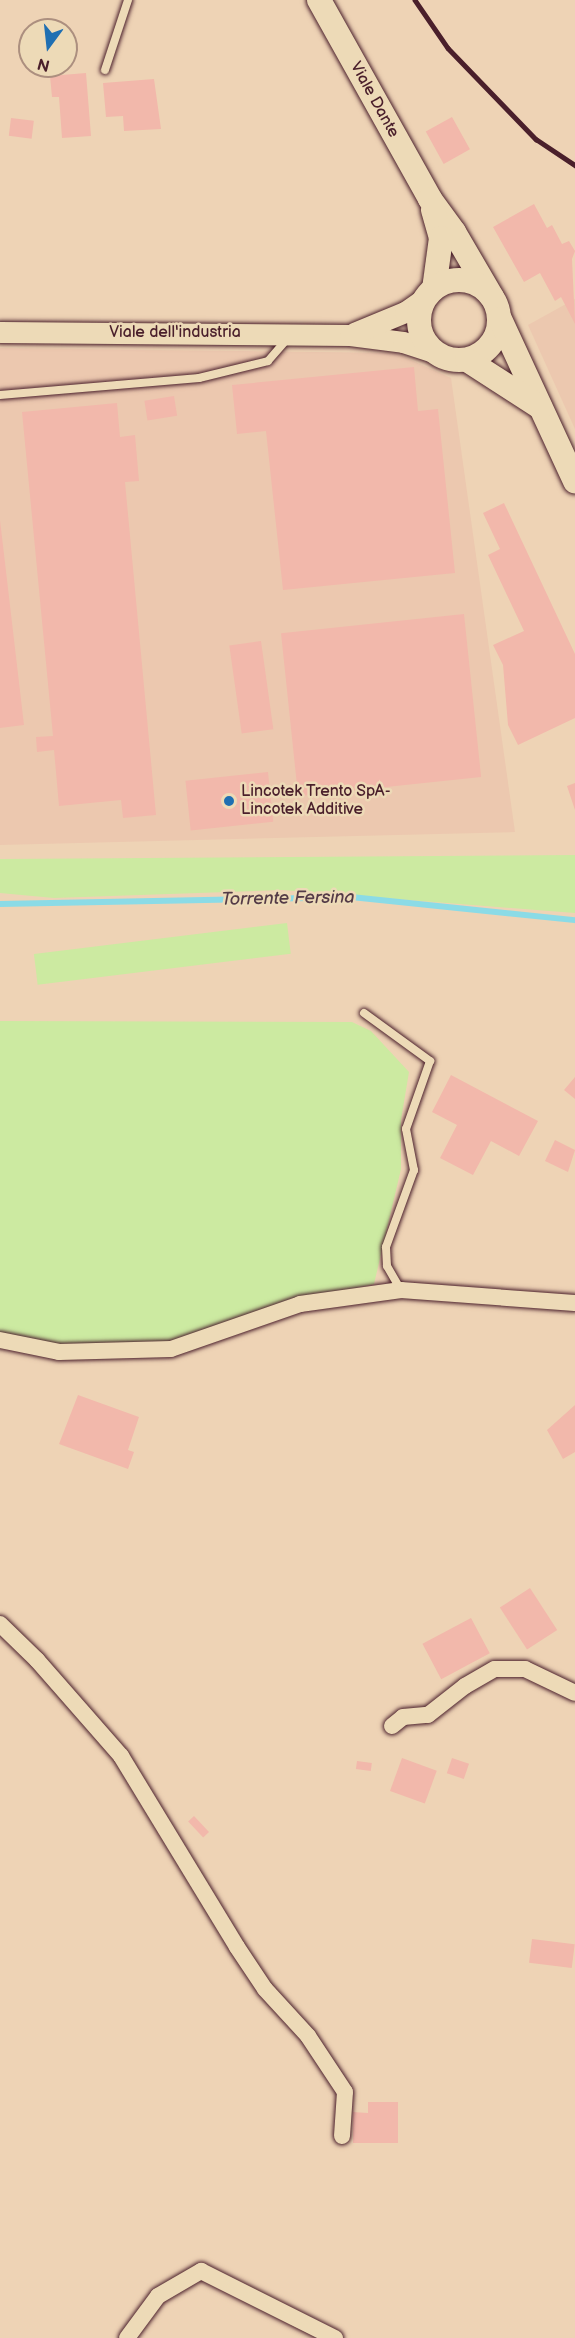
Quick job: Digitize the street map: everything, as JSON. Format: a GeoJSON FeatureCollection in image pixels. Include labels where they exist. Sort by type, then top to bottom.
{"type":"FeatureCollection","features":[{"type":"Feature","properties":{"kind":"main road","name":"Viale Dante"},"geometry":{"type":"LineString","coordinates":[[319,0],[430,199],[454,232],[492,297]]}},
{"type":"Feature","properties":{"kind":"main road","name":"Viale Dante"},"geometry":{"type":"LineString","coordinates":[[429,293],[441,238],[430,199]]}},
{"type":"Feature","properties":{"kind":"main road"},"geometry":{"type":"LineString","coordinates":[[500,319],[494,341],[487,350],[467,360],[455,361],[434,352],[420,333],[418,321],[429,293],[458,280],[483,287],[492,297],[575,481]]}},
{"type":"Feature","properties":{"kind":"main road"},"geometry":{"type":"LineString","coordinates":[[467,360],[540,407]]}},
{"type":"Feature","properties":{"kind":"street","name":"Viale dell'industria"},"geometry":{"type":"LineString","coordinates":[[351,334],[405,312],[429,293]]}},
{"type":"Feature","properties":{"kind":"street","name":"Viale dell'industria"},"geometry":{"type":"LineString","coordinates":[[0,332],[351,334],[403,342],[434,352]]}},
{"type":"Feature","properties":{"kind":"street"},"geometry":{"type":"LineString","coordinates":[[0,1340],[59,1352],[171,1349],[300,1304],[401,1290],[575,1303]]}},
{"type":"Feature","properties":{"kind":"street"},"geometry":{"type":"LineString","coordinates":[[0,1624],[37,1660],[121,1756],[237,1947],[265,1989],[308,2036],[345,2092],[342,2136]]}},
{"type":"Feature","properties":{"kind":"street"},"geometry":{"type":"LineString","coordinates":[[392,1726],[404,1717],[428,1715],[465,1686],[495,1669],[525,1669],[575,1694]]}},
{"type":"Feature","properties":{"kind":"street"},"geometry":{"type":"LineString","coordinates":[[127,2338],[159,2296],[201,2271],[334,2338]]}},
{"type":"Feature","properties":{"kind":"lane"},"geometry":{"type":"LineString","coordinates":[[105,70],[128,0]]}},
{"type":"Feature","properties":{"kind":"lane"},"geometry":{"type":"LineString","coordinates":[[0,395],[199,378],[268,361],[291,334]]}},
{"type":"Feature","properties":{"kind":"lane"},"geometry":{"type":"LineString","coordinates":[[364,1013],[430,1061],[406,1129],[414,1170],[386,1246],[387,1266],[401,1290]]}},
{"type":"Feature","properties":{"kind":"shaded area"},"geometry":{"type":"Polygon","coordinates":[[[575,299],[575,429],[528,325],[575,299]]]}},
{"type":"Feature","properties":{"kind":"shaded area"},"geometry":{"type":"Polygon","coordinates":[[[0,348],[395,353],[451,378],[515,832],[0,845],[0,348]]]}},
{"type":"Feature","properties":{"kind":"green space"},"geometry":{"type":"Polygon","coordinates":[[[575,855],[575,913],[282,890],[54,898],[0,893],[0,859],[575,855]]]}},
{"type":"Feature","properties":{"kind":"green space"},"geometry":{"type":"Polygon","coordinates":[[[287,923],[291,954],[38,985],[34,954],[287,923]]]}},
{"type":"Feature","properties":{"kind":"green space"},"geometry":{"type":"Polygon","coordinates":[[[0,1021],[352,1022],[371,1031],[409,1072],[401,1120],[401,1169],[374,1284],[273,1307],[171,1344],[60,1347],[0,1336],[0,1021]]]}},
{"type":"Feature","properties":{"kind":"building"},"geometry":{"type":"Polygon","coordinates":[[[86,73],[91,136],[62,138],[59,97],[52,97],[50,78],[78,78],[78,74],[86,73]]]}},
{"type":"Feature","properties":{"kind":"building"},"geometry":{"type":"Polygon","coordinates":[[[154,79],[161,129],[124,131],[123,116],[106,117],[103,83],[154,79]]]}},
{"type":"Feature","properties":{"kind":"building"},"geometry":{"type":"Polygon","coordinates":[[[452,117],[470,149],[444,164],[426,132],[452,117]]]}},
{"type":"Feature","properties":{"kind":"building"},"geometry":{"type":"Polygon","coordinates":[[[11,118],[34,121],[32,139],[9,136],[11,118]]]}},
{"type":"Feature","properties":{"kind":"building"},"geometry":{"type":"Polygon","coordinates":[[[534,204],[547,228],[552,225],[562,244],[569,241],[575,251],[572,259],[575,324],[561,297],[555,301],[540,273],[524,282],[493,227],[534,204]]]}},
{"type":"Feature","properties":{"kind":"building"},"geometry":{"type":"Polygon","coordinates":[[[414,367],[418,411],[438,409],[455,573],[283,590],[266,431],[237,434],[232,385],[414,367]]]}},
{"type":"Feature","properties":{"kind":"building"},"geometry":{"type":"Polygon","coordinates":[[[174,396],[177,416],[147,420],[144,401],[174,396]]]}},
{"type":"Feature","properties":{"kind":"building"},"geometry":{"type":"Polygon","coordinates":[[[117,403],[120,437],[135,435],[139,481],[125,482],[156,815],[123,818],[121,800],[59,806],[54,750],[37,752],[36,737],[53,736],[22,412],[117,403]]]}},
{"type":"Feature","properties":{"kind":"building"},"geometry":{"type":"Polygon","coordinates":[[[504,503],[575,654],[575,718],[518,745],[508,725],[503,665],[493,645],[524,631],[488,555],[500,549],[483,513],[504,503]]]}},
{"type":"Feature","properties":{"kind":"building"},"geometry":{"type":"Polygon","coordinates":[[[0,520],[24,725],[0,728],[0,520]]]}},
{"type":"Feature","properties":{"kind":"building"},"geometry":{"type":"Polygon","coordinates":[[[464,614],[481,777],[298,796],[281,633],[464,614]]]}},
{"type":"Feature","properties":{"kind":"building"},"geometry":{"type":"Polygon","coordinates":[[[261,641],[273,729],[242,734],[229,645],[261,641]]]}},
{"type":"Feature","properties":{"kind":"building","name":"Lincotek Trento SpA- Lincotek Additive"},"geometry":{"type":"Polygon","coordinates":[[[268,772],[273,822],[191,830],[185,781],[268,772]]]}},
{"type":"Feature","properties":{"kind":"building"},"geometry":{"type":"Polygon","coordinates":[[[575,783],[575,810],[567,786],[575,783]]]}},
{"type":"Feature","properties":{"kind":"building"},"geometry":{"type":"Polygon","coordinates":[[[451,1075],[538,1121],[519,1156],[491,1141],[473,1175],[440,1158],[457,1125],[432,1112],[451,1075]]]}},
{"type":"Feature","properties":{"kind":"building"},"geometry":{"type":"Polygon","coordinates":[[[575,1077],[575,1099],[564,1090],[575,1077]]]}},
{"type":"Feature","properties":{"kind":"building"},"geometry":{"type":"Polygon","coordinates":[[[555,1140],[575,1150],[568,1172],[545,1161],[555,1140]]]}},
{"type":"Feature","properties":{"kind":"building"},"geometry":{"type":"Polygon","coordinates":[[[78,1395],[139,1417],[128,1450],[134,1452],[128,1469],[59,1444],[78,1395]]]}},
{"type":"Feature","properties":{"kind":"building"},"geometry":{"type":"Polygon","coordinates":[[[575,1405],[575,1452],[563,1459],[547,1430],[575,1405]]]}},
{"type":"Feature","properties":{"kind":"building"},"geometry":{"type":"Polygon","coordinates":[[[530,1588],[557,1630],[527,1650],[500,1608],[530,1588]]]}},
{"type":"Feature","properties":{"kind":"building"},"geometry":{"type":"Polygon","coordinates":[[[471,1618],[490,1653],[441,1679],[422,1644],[471,1618]]]}},
{"type":"Feature","properties":{"kind":"building"},"geometry":{"type":"Polygon","coordinates":[[[402,1758],[437,1771],[425,1804],[390,1791],[402,1758]]]}},
{"type":"Feature","properties":{"kind":"building"},"geometry":{"type":"Polygon","coordinates":[[[452,1758],[469,1764],[464,1779],[447,1773],[452,1758]]]}},
{"type":"Feature","properties":{"kind":"building"},"geometry":{"type":"Polygon","coordinates":[[[357,1761],[372,1763],[371,1771],[356,1769],[357,1761]]]}},
{"type":"Feature","properties":{"kind":"building"},"geometry":{"type":"Polygon","coordinates":[[[194,1816],[209,1832],[203,1838],[188,1821],[194,1816]]]}},
{"type":"Feature","properties":{"kind":"building"},"geometry":{"type":"Polygon","coordinates":[[[532,1939],[575,1944],[572,1968],[529,1963],[532,1939]]]}},
{"type":"Feature","properties":{"kind":"building"},"geometry":{"type":"Polygon","coordinates":[[[368,2102],[398,2102],[398,2143],[353,2143],[353,2112],[368,2113],[368,2102]]]}},
{"type":"Feature","properties":{"kind":"waterway","name":"Torrente Fersina"},"geometry":{"type":"LineString","coordinates":[[0,904],[351,897],[575,920]]}},
{"type":"Feature","properties":{"kind":"railway"},"geometry":{"type":"LineString","coordinates":[[415,0],[448,48],[536,139],[575,165]]}},
{"type":"Feature","properties":{"kind":"place","name":"Lincotek Trento SpA- Lincotek Additive"},"geometry":{"type":"Point","coordinates":[229,801]}}]}
